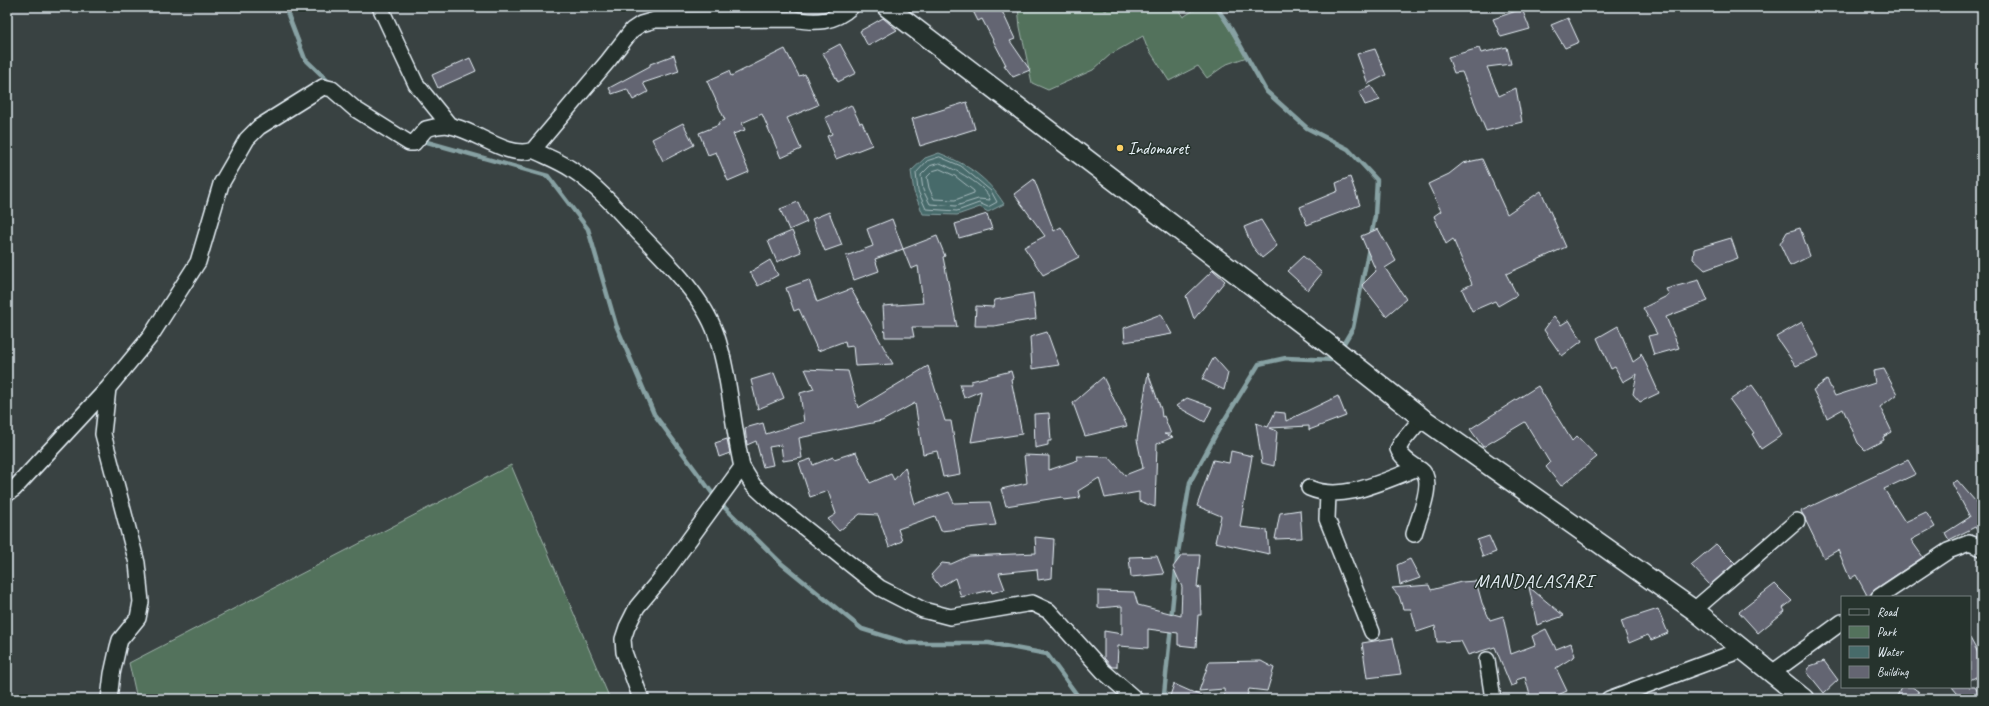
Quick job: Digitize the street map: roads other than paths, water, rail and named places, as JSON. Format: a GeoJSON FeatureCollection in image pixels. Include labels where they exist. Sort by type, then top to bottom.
{"type":"FeatureCollection","features":[{"type":"Feature","properties":{"kind":"main road"},"geometry":{"type":"LineString","coordinates":[[887,7],[1318,336],[1422,418],[1694,610],[1804,699]]}},
{"type":"Feature","properties":{"kind":"street"},"geometry":{"type":"LineString","coordinates":[[380,7],[416,84],[450,126]]}},
{"type":"Feature","properties":{"kind":"street"},"geometry":{"type":"LineString","coordinates":[[533,150],[608,62],[632,30],[641,24],[663,20],[793,19],[811,23],[829,21],[844,14],[851,7]]}},
{"type":"Feature","properties":{"kind":"street"},"geometry":{"type":"LineString","coordinates":[[7,494],[14,489],[108,388],[150,337],[198,262],[221,184],[247,139],[259,127],[323,87],[328,87],[355,109],[405,141],[414,143],[426,129],[450,126],[513,151],[523,152],[533,150],[571,169],[603,195],[667,262],[699,302],[716,334],[742,468],[753,485],[767,498],[880,588],[923,610],[950,617],[1032,603],[1049,611],[1103,671],[1135,699]]}},
{"type":"Feature","properties":{"kind":"street"},"geometry":{"type":"LineString","coordinates":[[108,388],[103,434],[137,563],[141,602],[138,618],[120,640],[118,646],[112,674],[109,699]]}},
{"type":"Feature","properties":{"kind":"street"},"geometry":{"type":"LineString","coordinates":[[1414,534],[1428,490],[1427,477],[1418,468],[1406,460],[1398,449],[1422,418]]}},
{"type":"Feature","properties":{"kind":"street"},"geometry":{"type":"LineString","coordinates":[[640,699],[624,652],[622,639],[626,627],[637,607],[662,577],[703,519],[742,468]]}},
{"type":"Feature","properties":{"kind":"street"},"geometry":{"type":"LineString","coordinates":[[1309,488],[1318,492],[1328,493],[1354,490],[1418,468]]}},
{"type":"Feature","properties":{"kind":"street"},"geometry":{"type":"LineString","coordinates":[[1328,493],[1327,519],[1372,632]]}},
{"type":"Feature","properties":{"kind":"street"},"geometry":{"type":"LineString","coordinates":[[1694,610],[1797,521]]}},
{"type":"Feature","properties":{"kind":"street"},"geometry":{"type":"LineString","coordinates":[[1880,596],[1948,551],[1969,543],[1982,548]]}},
{"type":"Feature","properties":{"kind":"street"},"geometry":{"type":"LineString","coordinates":[[1772,673],[1841,623]]}},
{"type":"Feature","properties":{"kind":"street"},"geometry":{"type":"LineString","coordinates":[[1609,699],[1744,649]]}},
{"type":"Feature","properties":{"kind":"street"},"geometry":{"type":"LineString","coordinates":[[1488,660],[1493,699]]}},
{"type":"Feature","properties":{"kind":"water"},"geometry":{"type":"Polygon","coordinates":[[[939,153],[968,167],[984,179],[1004,204],[988,212],[980,207],[957,215],[923,214],[914,192],[911,171],[925,158],[939,153]]]}},
{"type":"Feature","properties":{"kind":"waterway"},"geometry":{"type":"LineString","coordinates":[[285,7],[305,59],[330,83]]}},
{"type":"Feature","properties":{"kind":"waterway"},"geometry":{"type":"LineString","coordinates":[[1216,7],[1229,25],[1266,91],[1307,128],[1348,149],[1377,180],[1375,216],[1371,237]]}},
{"type":"Feature","properties":{"kind":"waterway"},"geometry":{"type":"LineString","coordinates":[[420,140],[548,176],[588,229],[616,325],[654,414],[718,501],[782,564],[862,629],[907,643],[989,643],[1047,654],[1080,699]]}},
{"type":"Feature","properties":{"kind":"waterway"},"geometry":{"type":"LineString","coordinates":[[1341,348],[1353,328],[1369,248]]}},
{"type":"Feature","properties":{"kind":"waterway"},"geometry":{"type":"LineString","coordinates":[[1171,620],[1177,559],[1190,482],[1220,427],[1259,364],[1286,358],[1334,360],[1336,356]]}},
{"type":"Feature","properties":{"kind":"waterway"},"geometry":{"type":"LineString","coordinates":[[1165,699],[1164,694],[1171,627]]}},
{"type":"Feature","properties":{"kind":"place","name":"Indomaret"},"geometry":{"type":"Point","coordinates":[1120,148]}},
{"type":"Feature","properties":{"kind":"district","name":"MANDALASARI"},"geometry":{"type":"Point","coordinates":[1534,580]}}]}
